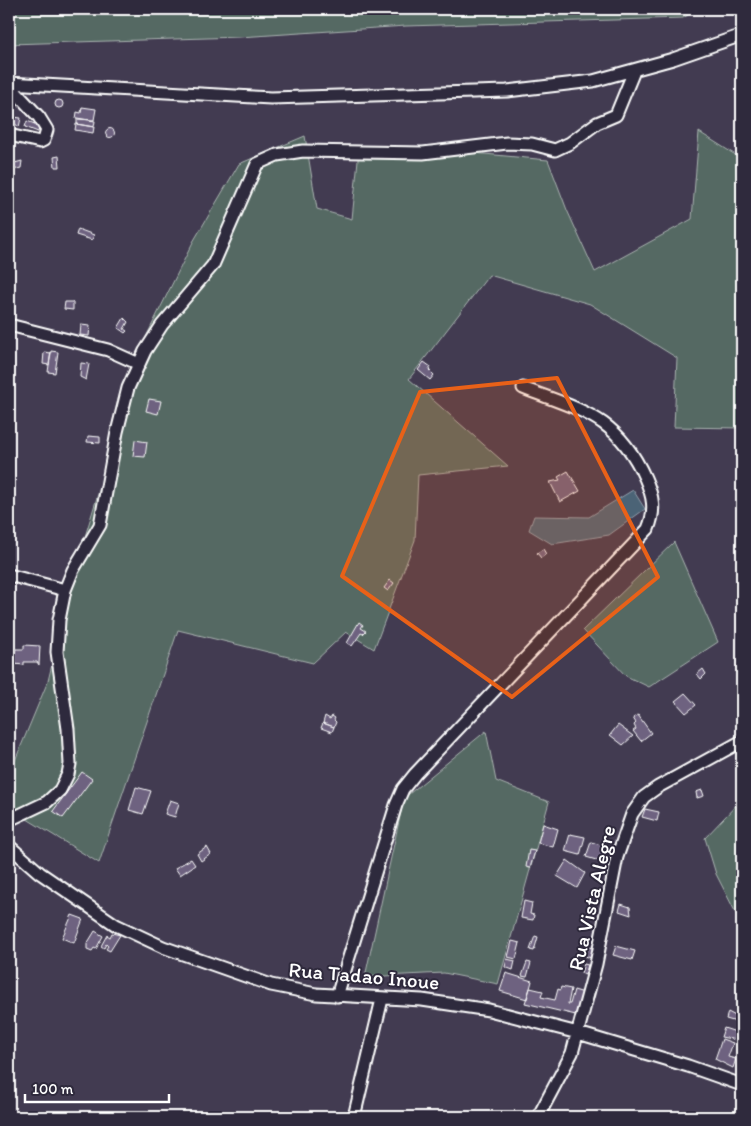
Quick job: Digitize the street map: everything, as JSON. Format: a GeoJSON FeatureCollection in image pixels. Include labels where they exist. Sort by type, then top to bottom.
{"type":"FeatureCollection","features":[{"type":"Feature","properties":{"kind":"street"},"geometry":{"type":"LineString","coordinates":[[9,84],[271,98],[507,91],[593,82],[634,71],[742,35]]}},
{"type":"Feature","properties":{"kind":"street"},"geometry":{"type":"LineString","coordinates":[[9,820],[46,802],[60,790],[68,774],[70,764],[68,729],[57,652],[59,620],[65,590],[73,570],[100,525],[124,402],[139,364],[172,311],[213,265],[251,174],[262,161],[277,155],[303,151],[423,153],[507,143],[532,144],[548,150],[560,149],[594,125],[616,115],[634,71]]}},
{"type":"Feature","properties":{"kind":"street"},"geometry":{"type":"LineString","coordinates":[[9,84],[39,117],[47,130],[44,140],[40,142],[9,135]]}},
{"type":"Feature","properties":{"kind":"street"},"geometry":{"type":"LineString","coordinates":[[9,325],[108,350],[139,364]]}},
{"type":"Feature","properties":{"kind":"street"},"geometry":{"type":"LineString","coordinates":[[337,996],[396,805],[404,789],[415,774],[648,529],[651,522],[654,509],[650,488],[626,443],[605,423],[577,409],[523,388]]}},
{"type":"Feature","properties":{"kind":"street"},"geometry":{"type":"LineString","coordinates":[[9,575],[65,590]]}},
{"type":"Feature","properties":{"kind":"street","name":"Rua Vista Alegre"},"geometry":{"type":"LineString","coordinates":[[538,1117],[572,1053],[596,964],[617,857],[632,814],[644,797],[658,787],[742,741]]}},
{"type":"Feature","properties":{"kind":"street","name":"Rua Tadao Inoue"},"geometry":{"type":"LineString","coordinates":[[9,846],[78,900],[138,936],[163,947],[271,985],[294,991],[337,996],[422,1000],[489,1010],[578,1033],[688,1066],[742,1085]]}},
{"type":"Feature","properties":{"kind":"street"},"geometry":{"type":"LineString","coordinates":[[354,1117],[382,999]]}},
{"type":"Feature","properties":{"kind":"highlighted area"},"geometry":{"type":"Polygon","coordinates":[[[557,378],[658,577],[512,697],[342,576],[420,392],[557,378]]]}},
{"type":"Feature","properties":{"kind":"green space"},"geometry":{"type":"Polygon","coordinates":[[[9,9],[698,9],[683,18],[406,26],[240,37],[9,44],[9,9]]]}},
{"type":"Feature","properties":{"kind":"green space"},"geometry":{"type":"Polygon","coordinates":[[[699,132],[742,159],[742,428],[674,427],[677,358],[590,304],[489,275],[409,379],[508,466],[418,475],[415,540],[374,649],[346,632],[313,663],[178,630],[99,863],[9,808],[9,775],[48,681],[76,566],[146,337],[193,242],[239,164],[305,136],[317,209],[352,219],[359,150],[463,152],[548,160],[567,210],[595,272],[692,219],[699,132]]]}},
{"type":"Feature","properties":{"kind":"green space"},"geometry":{"type":"Polygon","coordinates":[[[674,542],[718,642],[649,687],[626,676],[583,630],[674,542]]]}},
{"type":"Feature","properties":{"kind":"green space"},"geometry":{"type":"Polygon","coordinates":[[[486,731],[496,781],[549,802],[498,984],[444,973],[365,977],[404,798],[486,731]]]}},
{"type":"Feature","properties":{"kind":"green space"},"geometry":{"type":"Polygon","coordinates":[[[742,799],[742,925],[716,874],[705,838],[742,799]]]}},
{"type":"Feature","properties":{"kind":"water"},"geometry":{"type":"Polygon","coordinates":[[[633,490],[645,509],[609,535],[552,544],[529,530],[534,516],[589,517],[633,490]]]}},
{"type":"Feature","properties":{"kind":"building"},"geometry":{"type":"Polygon","coordinates":[[[59,100],[63,104],[59,108],[55,104],[59,100]]]}},
{"type":"Feature","properties":{"kind":"building"},"geometry":{"type":"Polygon","coordinates":[[[82,107],[96,109],[94,120],[76,119],[77,112],[81,113],[82,107]]]}},
{"type":"Feature","properties":{"kind":"building"},"geometry":{"type":"Polygon","coordinates":[[[14,117],[21,118],[19,127],[14,123],[14,117]]]}},
{"type":"Feature","properties":{"kind":"building"},"geometry":{"type":"Polygon","coordinates":[[[77,118],[95,121],[94,127],[77,124],[77,118]]]}},
{"type":"Feature","properties":{"kind":"building"},"geometry":{"type":"Polygon","coordinates":[[[27,121],[40,126],[38,132],[25,127],[27,121]]]}},
{"type":"Feature","properties":{"kind":"building"},"geometry":{"type":"Polygon","coordinates":[[[76,124],[94,127],[93,133],[75,130],[76,124]]]}},
{"type":"Feature","properties":{"kind":"building"},"geometry":{"type":"Polygon","coordinates":[[[110,129],[114,133],[110,137],[106,133],[110,129]]]}},
{"type":"Feature","properties":{"kind":"building"},"geometry":{"type":"Polygon","coordinates":[[[59,156],[60,167],[55,167],[54,157],[59,156]]]}},
{"type":"Feature","properties":{"kind":"building"},"geometry":{"type":"Polygon","coordinates":[[[22,161],[21,168],[13,170],[11,164],[22,161]]]}},
{"type":"Feature","properties":{"kind":"building"},"geometry":{"type":"Polygon","coordinates":[[[78,229],[94,235],[92,240],[76,235],[78,229]]]}},
{"type":"Feature","properties":{"kind":"building"},"geometry":{"type":"Polygon","coordinates":[[[65,302],[73,302],[73,310],[64,309],[65,302]]]}},
{"type":"Feature","properties":{"kind":"building"},"geometry":{"type":"Polygon","coordinates":[[[124,318],[128,322],[124,329],[127,331],[125,333],[118,328],[124,318]]]}},
{"type":"Feature","properties":{"kind":"building"},"geometry":{"type":"Polygon","coordinates":[[[81,325],[90,326],[89,336],[80,335],[81,325]]]}},
{"type":"Feature","properties":{"kind":"building"},"geometry":{"type":"Polygon","coordinates":[[[51,351],[58,352],[55,373],[48,372],[51,351]]]}},
{"type":"Feature","properties":{"kind":"building"},"geometry":{"type":"Polygon","coordinates":[[[44,352],[51,353],[49,365],[43,364],[44,352]]]}},
{"type":"Feature","properties":{"kind":"building"},"geometry":{"type":"Polygon","coordinates":[[[424,362],[431,367],[429,370],[434,375],[430,380],[418,370],[424,362]]]}},
{"type":"Feature","properties":{"kind":"building"},"geometry":{"type":"Polygon","coordinates":[[[81,363],[89,364],[86,380],[80,377],[81,363]]]}},
{"type":"Feature","properties":{"kind":"building"},"geometry":{"type":"Polygon","coordinates":[[[149,399],[161,401],[158,414],[146,411],[149,399]]]}},
{"type":"Feature","properties":{"kind":"building"},"geometry":{"type":"Polygon","coordinates":[[[88,436],[100,437],[100,443],[87,442],[88,436]]]}},
{"type":"Feature","properties":{"kind":"building"},"geometry":{"type":"Polygon","coordinates":[[[135,440],[147,442],[145,457],[133,456],[135,440]]]}},
{"type":"Feature","properties":{"kind":"building"},"geometry":{"type":"Polygon","coordinates":[[[568,471],[580,491],[560,502],[550,482],[560,480],[558,477],[568,471]]]}},
{"type":"Feature","properties":{"kind":"building"},"geometry":{"type":"Polygon","coordinates":[[[543,549],[546,554],[541,558],[537,553],[543,549]]]}},
{"type":"Feature","properties":{"kind":"building"},"geometry":{"type":"Polygon","coordinates":[[[390,580],[394,583],[388,591],[384,588],[390,580]]]}},
{"type":"Feature","properties":{"kind":"building"},"geometry":{"type":"Polygon","coordinates":[[[359,622],[363,625],[361,628],[366,631],[363,634],[361,633],[352,646],[347,643],[359,622]]]}},
{"type":"Feature","properties":{"kind":"building"},"geometry":{"type":"Polygon","coordinates":[[[24,645],[40,646],[39,665],[37,662],[24,662],[24,665],[14,664],[15,649],[24,649],[24,645]]]}},
{"type":"Feature","properties":{"kind":"building"},"geometry":{"type":"Polygon","coordinates":[[[703,669],[706,674],[701,679],[697,674],[703,669]]]}},
{"type":"Feature","properties":{"kind":"building"},"geometry":{"type":"Polygon","coordinates":[[[685,693],[696,705],[686,713],[675,701],[685,693]]]}},
{"type":"Feature","properties":{"kind":"building"},"geometry":{"type":"Polygon","coordinates":[[[638,715],[651,733],[641,741],[633,731],[636,729],[634,725],[636,723],[633,718],[638,715]]]}},
{"type":"Feature","properties":{"kind":"building"},"geometry":{"type":"Polygon","coordinates":[[[325,716],[330,719],[332,716],[335,718],[334,727],[323,723],[325,716]]]}},
{"type":"Feature","properties":{"kind":"building"},"geometry":{"type":"Polygon","coordinates":[[[323,723],[334,727],[332,732],[321,728],[323,723]]]}},
{"type":"Feature","properties":{"kind":"building"},"geometry":{"type":"Polygon","coordinates":[[[618,725],[633,736],[623,745],[610,735],[618,725]]]}},
{"type":"Feature","properties":{"kind":"building"},"geometry":{"type":"Polygon","coordinates":[[[82,772],[92,779],[63,818],[53,811],[82,772]]]}},
{"type":"Feature","properties":{"kind":"building"},"geometry":{"type":"Polygon","coordinates":[[[136,787],[151,791],[143,814],[129,810],[136,787]]]}},
{"type":"Feature","properties":{"kind":"building"},"geometry":{"type":"Polygon","coordinates":[[[702,790],[704,796],[697,798],[696,792],[702,790]]]}},
{"type":"Feature","properties":{"kind":"building"},"geometry":{"type":"Polygon","coordinates":[[[170,800],[179,803],[175,817],[165,814],[170,800]]]}},
{"type":"Feature","properties":{"kind":"building"},"geometry":{"type":"Polygon","coordinates":[[[645,809],[659,812],[657,821],[642,817],[645,809]]]}},
{"type":"Feature","properties":{"kind":"building"},"geometry":{"type":"Polygon","coordinates":[[[543,824],[558,829],[553,847],[538,843],[543,824]]]}},
{"type":"Feature","properties":{"kind":"building"},"geometry":{"type":"Polygon","coordinates":[[[570,834],[585,837],[580,855],[565,851],[570,834]]]}},
{"type":"Feature","properties":{"kind":"building"},"geometry":{"type":"Polygon","coordinates":[[[591,842],[608,847],[603,862],[586,857],[591,842]]]}},
{"type":"Feature","properties":{"kind":"building"},"geometry":{"type":"Polygon","coordinates":[[[207,847],[211,854],[201,861],[197,854],[207,847]]]}},
{"type":"Feature","properties":{"kind":"building"},"geometry":{"type":"Polygon","coordinates":[[[529,850],[535,851],[530,868],[526,867],[529,850]]]}},
{"type":"Feature","properties":{"kind":"building"},"geometry":{"type":"Polygon","coordinates":[[[191,859],[195,865],[180,875],[175,868],[191,859]]]}},
{"type":"Feature","properties":{"kind":"building"},"geometry":{"type":"Polygon","coordinates":[[[567,860],[585,873],[577,888],[557,876],[567,860]]]}},
{"type":"Feature","properties":{"kind":"building"},"geometry":{"type":"Polygon","coordinates":[[[524,901],[532,903],[530,914],[534,915],[533,920],[521,918],[524,901]]]}},
{"type":"Feature","properties":{"kind":"building"},"geometry":{"type":"Polygon","coordinates":[[[621,904],[630,907],[631,915],[619,911],[621,904]]]}},
{"type":"Feature","properties":{"kind":"building"},"geometry":{"type":"Polygon","coordinates":[[[72,915],[83,919],[74,943],[62,938],[72,915]]]}},
{"type":"Feature","properties":{"kind":"building"},"geometry":{"type":"Polygon","coordinates":[[[95,931],[103,936],[96,949],[94,948],[92,951],[87,949],[87,944],[95,931]]]}},
{"type":"Feature","properties":{"kind":"building"},"geometry":{"type":"Polygon","coordinates":[[[112,933],[120,935],[110,951],[106,949],[108,946],[106,944],[104,948],[101,946],[107,935],[110,937],[112,933]]]}},
{"type":"Feature","properties":{"kind":"building"},"geometry":{"type":"Polygon","coordinates":[[[535,936],[538,937],[534,951],[530,950],[535,936]]]}},
{"type":"Feature","properties":{"kind":"building"},"geometry":{"type":"Polygon","coordinates":[[[512,941],[520,943],[516,959],[508,957],[512,941]]]}},
{"type":"Feature","properties":{"kind":"building"},"geometry":{"type":"Polygon","coordinates":[[[616,946],[635,951],[632,960],[613,955],[616,946]]]}},
{"type":"Feature","properties":{"kind":"building"},"geometry":{"type":"Polygon","coordinates":[[[587,947],[593,948],[591,958],[585,956],[587,947]]]}},
{"type":"Feature","properties":{"kind":"building"},"geometry":{"type":"Polygon","coordinates":[[[507,959],[515,961],[513,970],[505,967],[507,959]]]}},
{"type":"Feature","properties":{"kind":"building"},"geometry":{"type":"Polygon","coordinates":[[[527,962],[531,963],[527,977],[522,976],[527,962]]]}},
{"type":"Feature","properties":{"kind":"building"},"geometry":{"type":"Polygon","coordinates":[[[584,964],[588,965],[585,975],[581,973],[584,964]]]}},
{"type":"Feature","properties":{"kind":"building"},"geometry":{"type":"Polygon","coordinates":[[[506,973],[532,981],[527,999],[500,991],[506,973]]]}},
{"type":"Feature","properties":{"kind":"building"},"geometry":{"type":"Polygon","coordinates":[[[561,987],[571,989],[568,1004],[570,1004],[574,990],[584,993],[580,1016],[525,1003],[530,988],[543,991],[541,997],[555,1000],[558,989],[560,990],[561,987]]]}},
{"type":"Feature","properties":{"kind":"building"},"geometry":{"type":"Polygon","coordinates":[[[728,1012],[741,1019],[740,1023],[726,1019],[728,1012]]]}},
{"type":"Feature","properties":{"kind":"building"},"geometry":{"type":"Polygon","coordinates":[[[724,1028],[742,1034],[742,1041],[721,1037],[724,1028]]]}},
{"type":"Feature","properties":{"kind":"building"},"geometry":{"type":"Polygon","coordinates":[[[722,1039],[733,1043],[728,1057],[736,1059],[733,1068],[715,1059],[722,1039]]]}}]}
